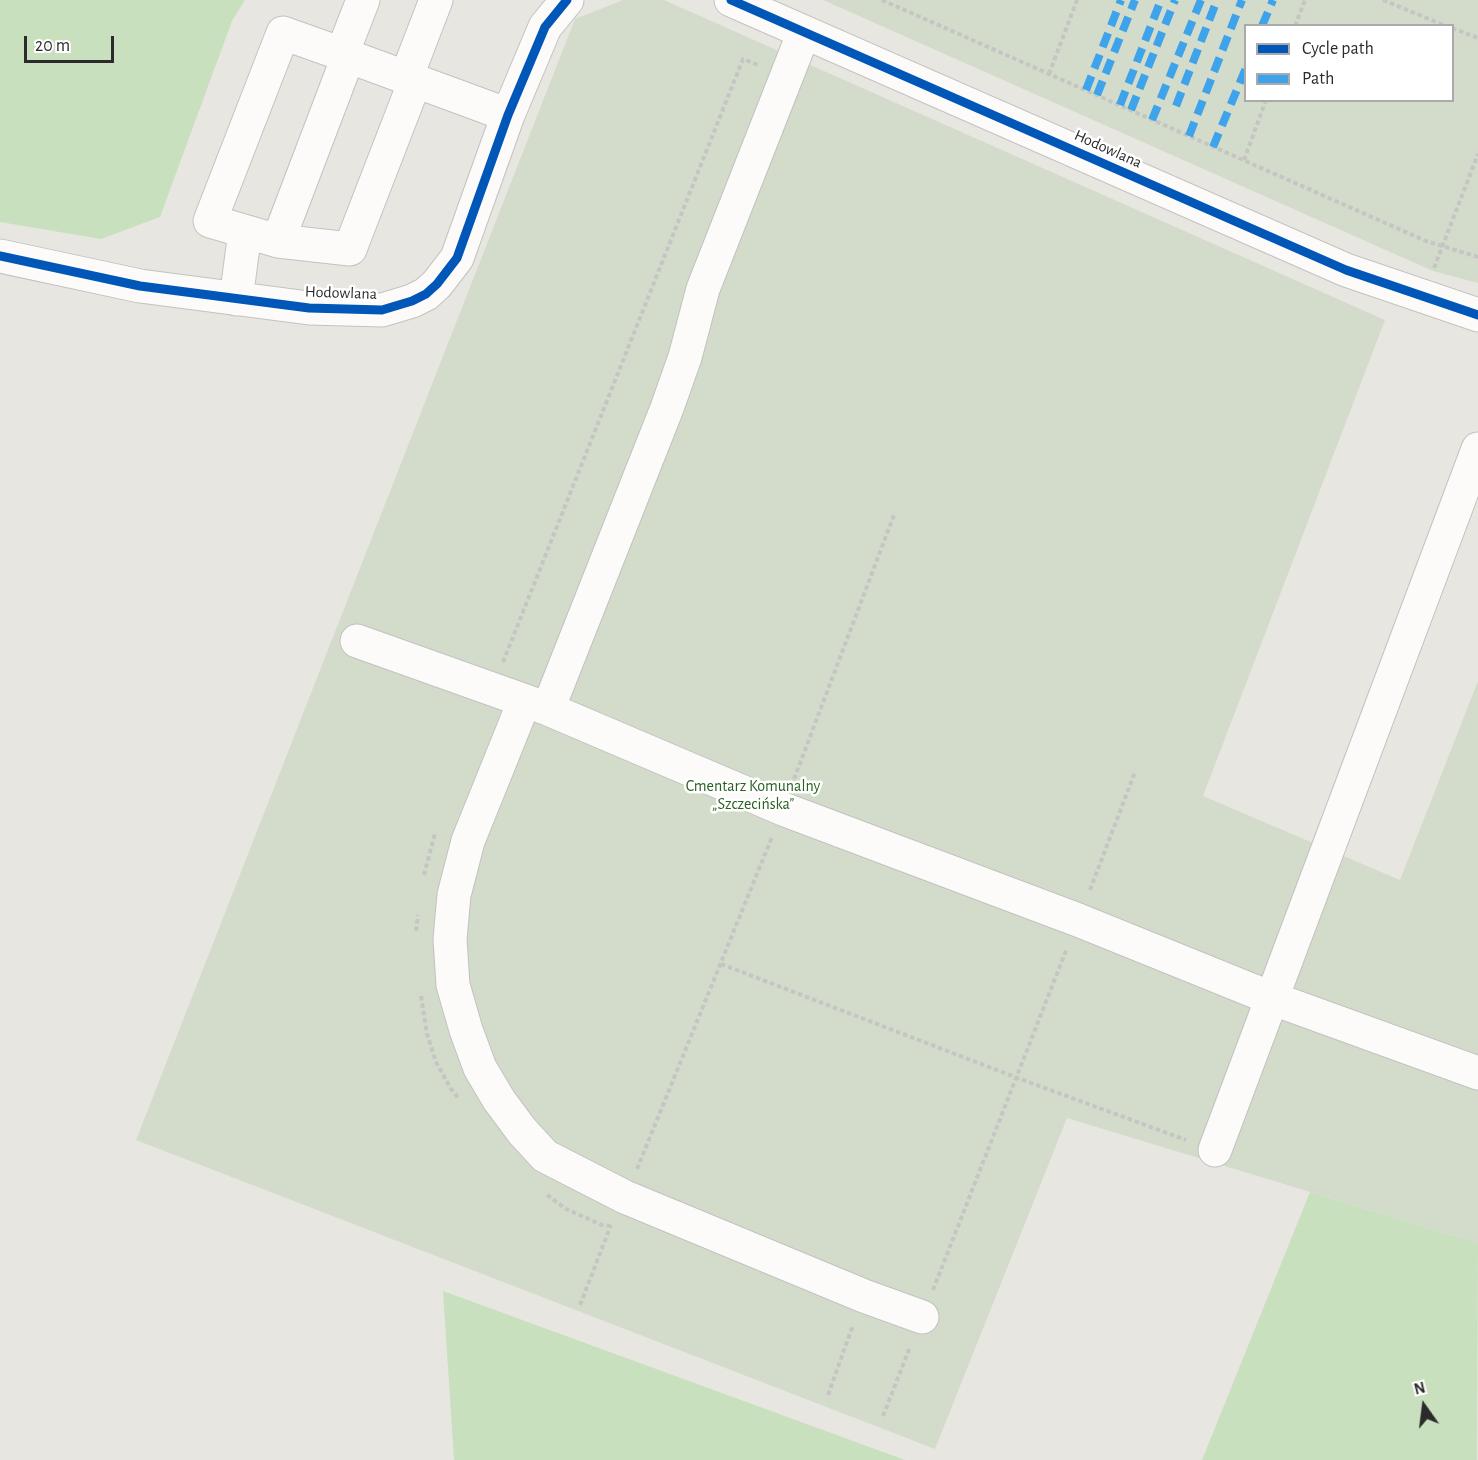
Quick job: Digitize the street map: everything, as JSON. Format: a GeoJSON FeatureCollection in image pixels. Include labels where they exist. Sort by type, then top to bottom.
{"type":"FeatureCollection","features":[{"type":"Feature","properties":{"kind":"street"},"geometry":{"type":"LineString","coordinates":[[278,241],[363,0]]}},
{"type":"Feature","properties":{"kind":"street"},"geometry":{"type":"LineString","coordinates":[[436,0],[411,80],[350,249],[278,241],[210,221],[283,33],[345,56],[411,80],[508,115]]}},
{"type":"Feature","properties":{"kind":"street","name":"Hodowlana"},"geometry":{"type":"LineString","coordinates":[[0,256],[140,286],[309,308],[382,310],[399,306],[426,294],[446,276],[456,258],[508,115],[545,27],[567,0]]}},
{"type":"Feature","properties":{"kind":"street","name":"Hodowlana"},"geometry":{"type":"LineString","coordinates":[[731,0],[1346,270],[1478,315]]}},
{"type":"Feature","properties":{"kind":"street"},"geometry":{"type":"LineString","coordinates":[[804,32],[703,289],[685,357],[667,408],[536,706],[468,841],[454,895],[450,939],[453,985],[480,1068],[499,1100],[522,1131],[545,1156],[625,1197],[864,1296],[922,1317]]}},
{"type":"Feature","properties":{"kind":"street"},"geometry":{"type":"LineString","coordinates":[[236,299],[245,232]]}},
{"type":"Feature","properties":{"kind":"street"},"geometry":{"type":"LineString","coordinates":[[1215,1150],[1478,449]]}},
{"type":"Feature","properties":{"kind":"street"},"geometry":{"type":"LineString","coordinates":[[357,641],[536,706],[783,809],[1078,920],[1272,998],[1478,1073]]}},
{"type":"Feature","properties":{"kind":"path"},"geometry":{"type":"LineString","coordinates":[[882,0],[1426,241],[1478,257]]}},
{"type":"Feature","properties":{"kind":"path"},"geometry":{"type":"LineString","coordinates":[[1049,74],[1077,0]]}},
{"type":"Feature","properties":{"kind":"path"},"geometry":{"type":"LineString","coordinates":[[1296,24],[1305,0]]}},
{"type":"Feature","properties":{"kind":"path"},"geometry":{"type":"LineString","coordinates":[[1383,0],[1441,24]]}},
{"type":"Feature","properties":{"kind":"path"},"geometry":{"type":"LineString","coordinates":[[1454,29],[1478,38]]}},
{"type":"Feature","properties":{"kind":"path"},"geometry":{"type":"LineString","coordinates":[[1244,160],[1265,102]]}},
{"type":"Feature","properties":{"kind":"path"},"geometry":{"type":"LineString","coordinates":[[1423,297],[1478,154]]}},
{"type":"Feature","properties":{"kind":"path"},"geometry":{"type":"LineString","coordinates":[[580,1305],[610,1226],[625,1197],[783,809],[894,515]]}},
{"type":"Feature","properties":{"kind":"path"},"geometry":{"type":"LineString","coordinates":[[883,1416],[1135,772]]}},
{"type":"Feature","properties":{"kind":"path"},"geometry":{"type":"LineString","coordinates":[[721,964],[1015,1077],[1215,1150]]}},
{"type":"Feature","properties":{"kind":"path"},"geometry":{"type":"LineString","coordinates":[[828,1395],[864,1296]]}},
{"type":"Feature","properties":{"kind":"green space"},"geometry":{"type":"Polygon","coordinates":[[[0,0],[245,0],[232,21],[160,217],[101,239],[0,222],[0,0]]]}},
{"type":"Feature","properties":{"kind":"green space","name":"Cmentarz Komunalny „Szczecińska”"},"geometry":{"type":"Polygon","coordinates":[[[623,0],[664,0],[1385,320],[1203,796],[1400,880],[1478,681],[1478,1243],[1067,1118],[935,1449],[136,1140],[575,19],[623,0]]]}},
{"type":"Feature","properties":{"kind":"green space"},"geometry":{"type":"Polygon","coordinates":[[[823,0],[1478,0],[1478,283],[1433,271],[823,0]]]}},
{"type":"Feature","properties":{"kind":"green space"},"geometry":{"type":"Polygon","coordinates":[[[1310,1192],[1478,1243],[1477,1460],[1202,1460],[1310,1192]]]}},
{"type":"Feature","properties":{"kind":"green space"},"geometry":{"type":"Polygon","coordinates":[[[443,1291],[905,1460],[454,1460],[443,1291]]]}},
{"type":"Feature","properties":{"kind":"marked path"},"geometry":{"type":"LineString","coordinates":[[1086,90],[1121,0]]}},
{"type":"Feature","properties":{"kind":"marked path"},"geometry":{"type":"LineString","coordinates":[[1097,95],[1135,0]]}},
{"type":"Feature","properties":{"kind":"marked path"},"geometry":{"type":"LineString","coordinates":[[1120,105],[1161,0]]}},
{"type":"Feature","properties":{"kind":"marked path"},"geometry":{"type":"LineString","coordinates":[[1131,110],[1175,0]]}},
{"type":"Feature","properties":{"kind":"marked path"},"geometry":{"type":"LineString","coordinates":[[1152,120],[1201,0]]}},
{"type":"Feature","properties":{"kind":"marked path"},"geometry":{"type":"LineString","coordinates":[[1176,106],[1217,0]]}},
{"type":"Feature","properties":{"kind":"marked path"},"geometry":{"type":"LineString","coordinates":[[1189,136],[1242,0]]}},
{"type":"Feature","properties":{"kind":"marked path"},"geometry":{"type":"LineString","coordinates":[[1263,24],[1273,0]]}},
{"type":"Feature","properties":{"kind":"marked path"},"geometry":{"type":"LineString","coordinates":[[1213,147],[1244,73]]}},
{"type":"Feature","properties":{"kind":"cycle path"},"geometry":{"type":"LineString","coordinates":[[0,256],[140,286],[309,308],[382,310],[412,301],[426,294],[437,284],[457,258],[508,115],[545,27],[567,0]]}},
{"type":"Feature","properties":{"kind":"cycle path"},"geometry":{"type":"LineString","coordinates":[[731,0],[1346,270],[1478,315]]}}]}
